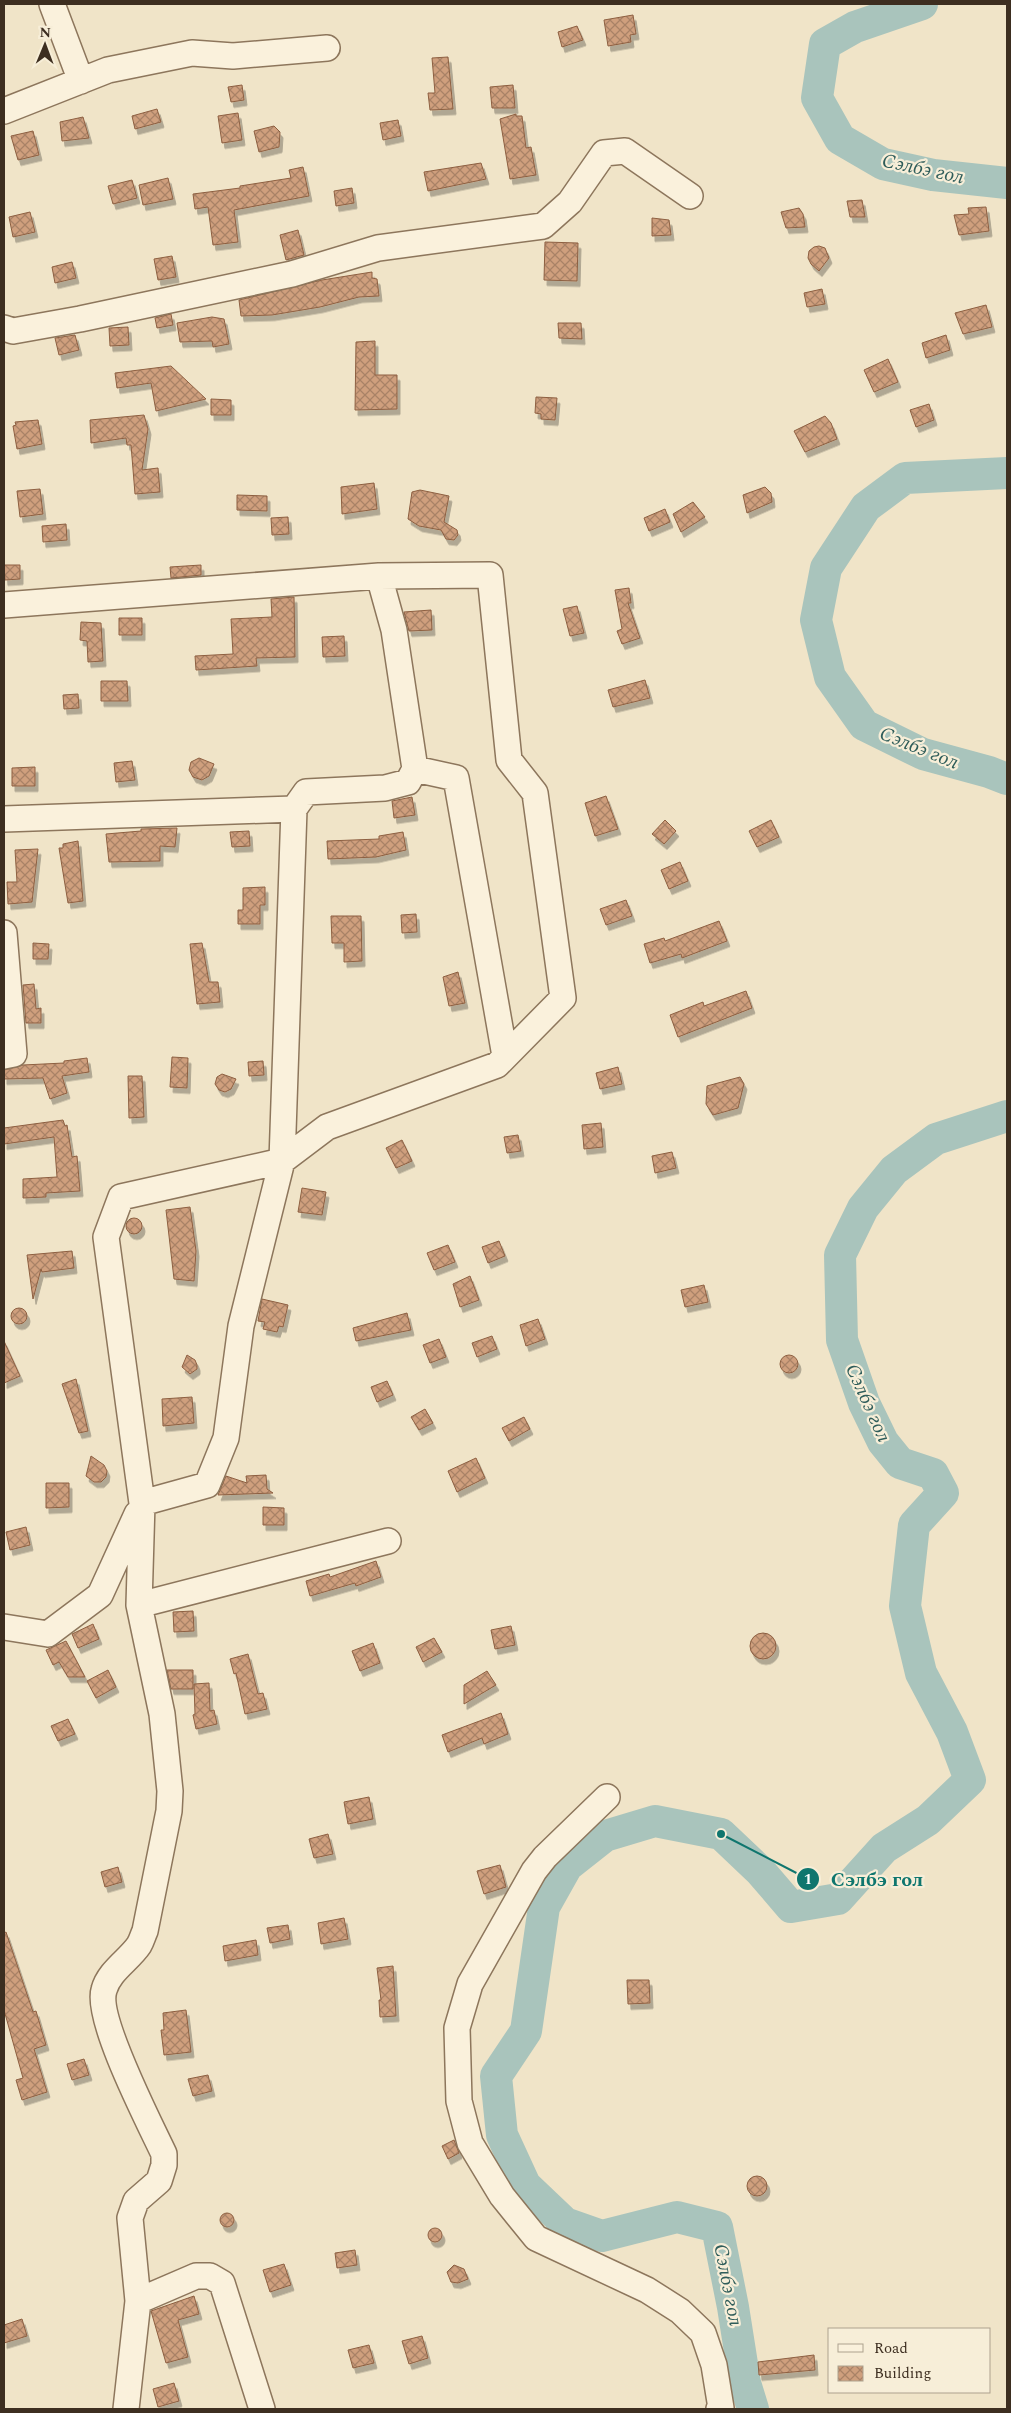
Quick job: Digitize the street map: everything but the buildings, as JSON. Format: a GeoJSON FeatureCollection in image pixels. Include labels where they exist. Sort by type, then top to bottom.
{"type":"FeatureCollection","features":[{"type":"Feature","properties":{"kind":"street"},"geometry":{"type":"LineString","coordinates":[[52,4],[81,81]]}},
{"type":"Feature","properties":{"kind":"street"},"geometry":{"type":"LineString","coordinates":[[4,111],[108,70],[192,53],[233,56],[327,48]]}},
{"type":"Feature","properties":{"kind":"street"},"geometry":{"type":"LineString","coordinates":[[4,328],[13,331],[292,274],[378,248],[542,226],[570,202],[604,153],[625,152],[690,196]]}},
{"type":"Feature","properties":{"kind":"street"},"geometry":{"type":"LineString","coordinates":[[4,605],[91,600],[379,576],[490,575],[509,760],[535,793],[563,998],[497,1065],[326,1127],[282,1161],[121,1197],[106,1238],[142,1503],[139,1605],[162,1714],[170,1791],[145,1930],[139,1945],[107,1980],[103,1992],[103,2003],[119,2059],[164,2154],[164,2165],[158,2181],[136,2201],[130,2218],[138,2301],[126,2409]]}},
{"type":"Feature","properties":{"kind":"street"},"geometry":{"type":"LineString","coordinates":[[4,1627],[48,1634],[100,1595],[142,1503],[207,1485],[226,1438],[241,1326],[282,1161],[294,809],[306,792],[385,788],[408,782],[415,769],[394,630],[379,576]]}},
{"type":"Feature","properties":{"kind":"street"},"geometry":{"type":"LineString","coordinates":[[415,769],[456,778],[505,1056]]}},
{"type":"Feature","properties":{"kind":"street"},"geometry":{"type":"LineString","coordinates":[[4,819],[294,809]]}},
{"type":"Feature","properties":{"kind":"street"},"geometry":{"type":"LineString","coordinates":[[4,933],[14,1054],[4,1056]]}},
{"type":"Feature","properties":{"kind":"street"},"geometry":{"type":"LineString","coordinates":[[139,1605],[388,1541]]}},
{"type":"Feature","properties":{"kind":"street"},"geometry":{"type":"LineString","coordinates":[[606,1797],[545,1857],[534,1871],[470,1984],[457,2028],[459,2101],[470,2143],[502,2196],[536,2238],[647,2290],[680,2311],[703,2333],[714,2365],[721,2408],[719,2409]]}},
{"type":"Feature","properties":{"kind":"street"},"geometry":{"type":"LineString","coordinates":[[138,2301],[196,2276],[210,2276],[222,2283],[262,2409]]}},
{"type":"Feature","properties":{"kind":"waterway","name":"Сэлбэ гол"},"geometry":{"type":"LineString","coordinates":[[922,4],[855,27],[825,44],[817,98],[840,139],[883,164],[933,175],[1007,183]]}},
{"type":"Feature","properties":{"kind":"waterway","name":"Сэлбэ гол"},"geometry":{"type":"LineString","coordinates":[[1007,473],[905,478],[866,507],[826,568],[816,620],[830,677],[864,725],[923,754],[989,772],[1007,779]]}},
{"type":"Feature","properties":{"kind":"waterway","name":"Сэлбэ гол"},"geometry":{"type":"LineString","coordinates":[[753,2409],[745,2383],[733,2307],[717,2227],[677,2217],[602,2236],[565,2223],[525,2185],[502,2135],[496,2076],[526,2031],[544,1907],[567,1866],[605,1836],[655,1821],[721,1834],[761,1872],[791,1907],[838,1899],[884,1848],[928,1820],[970,1780],[952,1732],[921,1673],[905,1606],[914,1525],[943,1493],[933,1474],[900,1463],[883,1442],[864,1403],[842,1340],[840,1255],[863,1208],[894,1170],[936,1139],[1007,1116]]}},
{"type":"Feature","properties":{"kind":"place","name":"Сэлбэ гол"},"geometry":{"type":"Point","coordinates":[721,1834]}}]}
